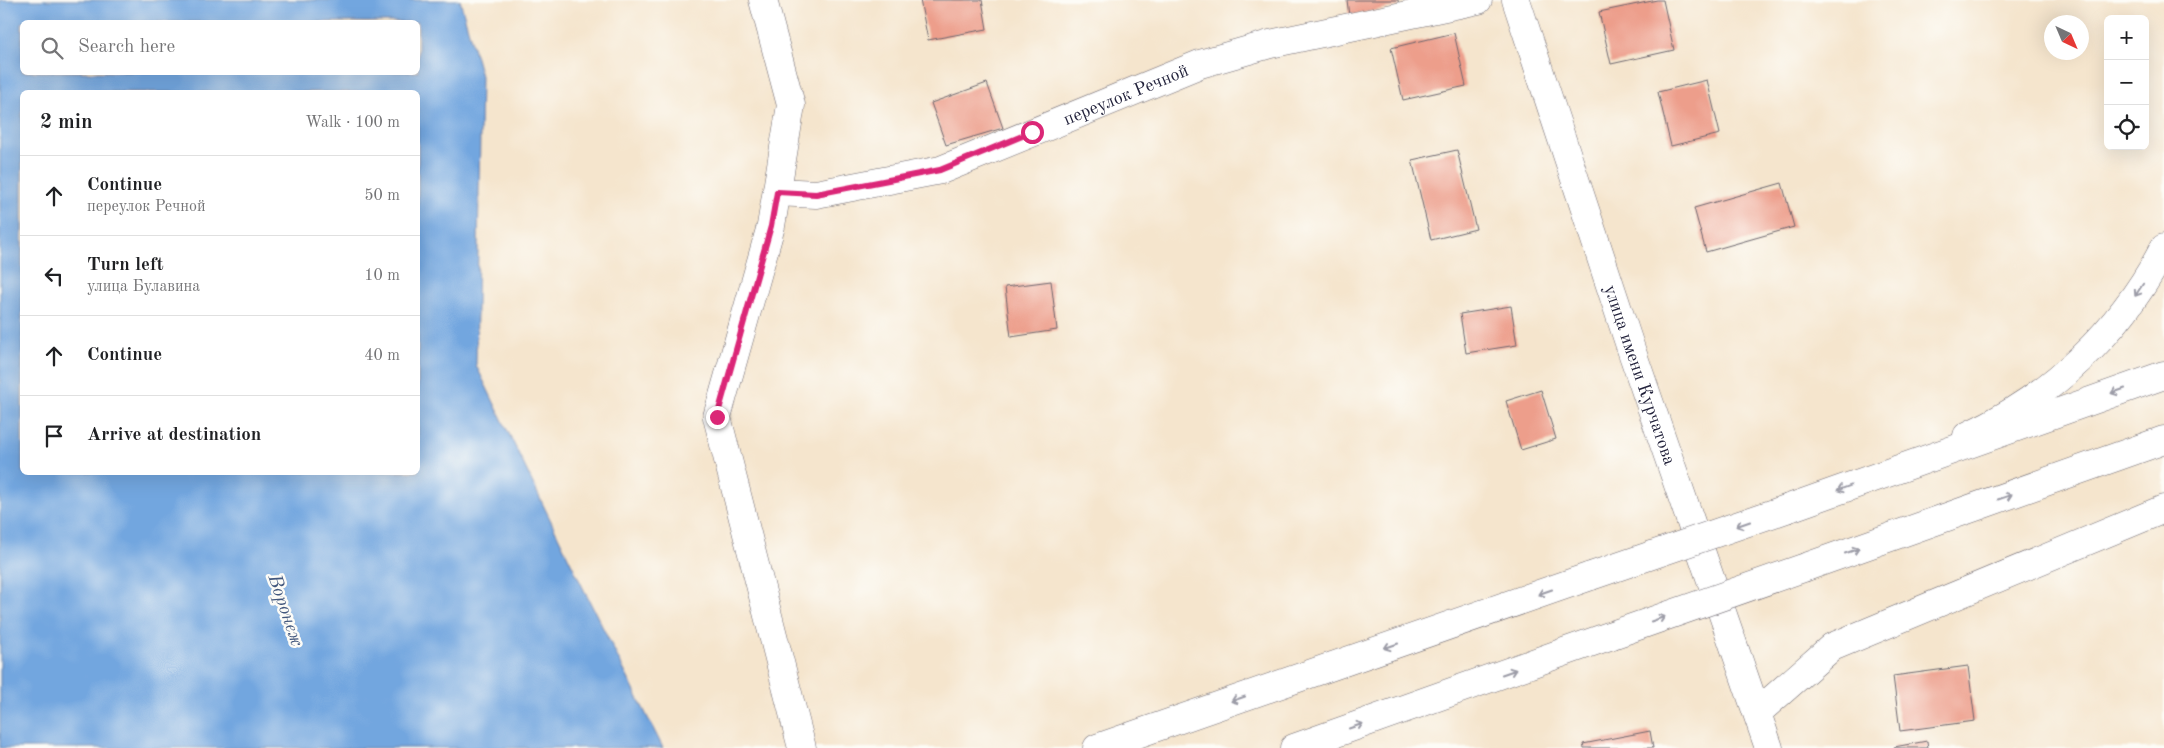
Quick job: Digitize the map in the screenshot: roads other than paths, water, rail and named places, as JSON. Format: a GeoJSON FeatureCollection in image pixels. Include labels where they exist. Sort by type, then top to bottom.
{"type":"FeatureCollection","features":[{"type":"Feature","properties":{"kind":"main road"},"geometry":{"type":"LineString","coordinates":[[763,0],[792,105],[771,226],[717,417],[802,748]]}},
{"type":"Feature","properties":{"kind":"main road","name":"переулок Речной"},"geometry":{"type":"LineString","coordinates":[[777,192],[816,194],[940,170],[1200,64],[1270,44],[1478,0]]}},
{"type":"Feature","properties":{"kind":"main road","name":"улица имени Курчатова"},"geometry":{"type":"LineString","coordinates":[[1516,0],[1630,346],[1769,748]]}},
{"type":"Feature","properties":{"kind":"main road"},"geometry":{"type":"LineString","coordinates":[[1890,472],[1983,428],[2030,401],[2064,375],[2097,343],[2125,311],[2164,248]]}},
{"type":"Feature","properties":{"kind":"main road"},"geometry":{"type":"LineString","coordinates":[[1097,748],[1789,508],[2164,375]]}},
{"type":"Feature","properties":{"kind":"main road"},"geometry":{"type":"LineString","coordinates":[[1294,748],[2164,440]]}},
{"type":"Feature","properties":{"kind":"main road"},"geometry":{"type":"LineString","coordinates":[[1758,712],[1832,646],[2164,509]]}},
{"type":"Feature","properties":{"kind":"water","name":"Воронеж"},"geometry":{"type":"Polygon","coordinates":[[[0,0],[460,0],[481,76],[476,365],[586,594],[663,748],[0,748],[0,0]]]}}]}
